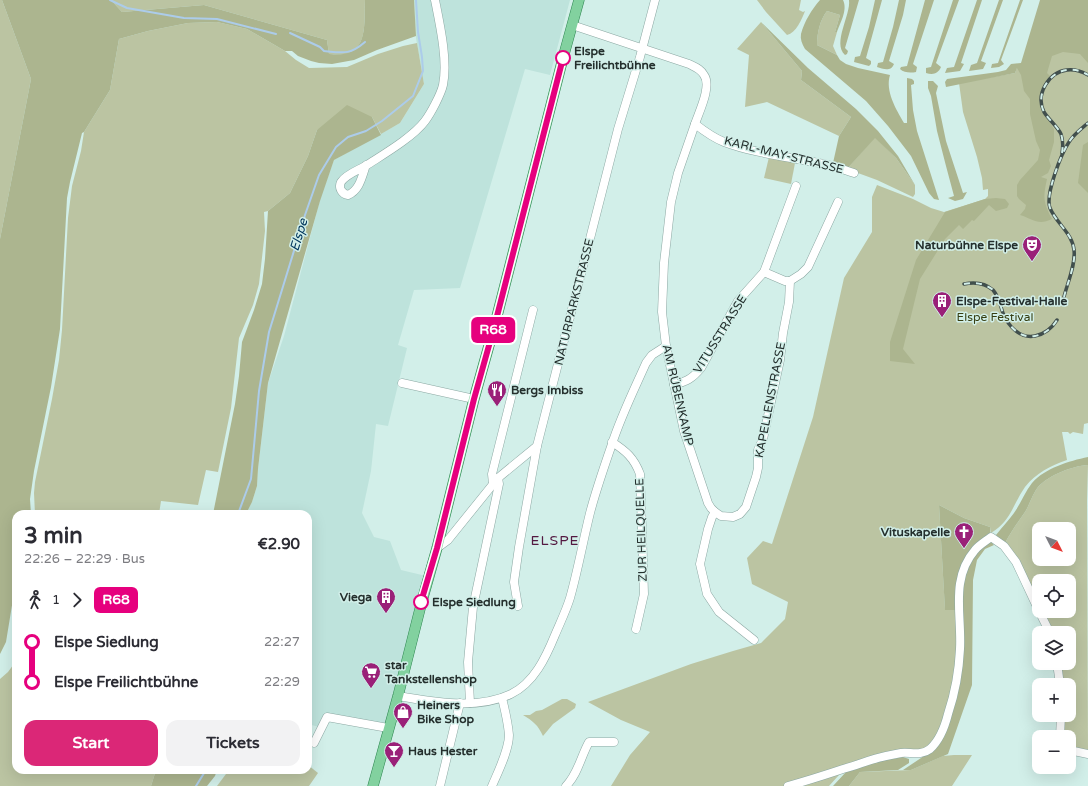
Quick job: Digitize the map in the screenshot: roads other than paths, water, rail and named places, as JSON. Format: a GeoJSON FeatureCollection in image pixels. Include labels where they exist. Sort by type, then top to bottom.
{"type":"FeatureCollection","features":[{"type":"Feature","properties":{"kind":"main road"},"geometry":{"type":"LineString","coordinates":[[372,786],[398,696],[437,548],[474,399],[495,324],[579,0]]}},
{"type":"Feature","properties":{"kind":"street"},"geometry":{"type":"LineString","coordinates":[[366,165],[411,135],[425,121],[443,86],[445,68],[444,55],[442,35],[435,0]]}},
{"type":"Feature","properties":{"kind":"street","name":"NATURPARKSTRASSE"},"geometry":{"type":"LineString","coordinates":[[518,606],[514,582],[537,446],[616,137],[655,0]]}},
{"type":"Feature","properties":{"kind":"street"},"geometry":{"type":"LineString","coordinates":[[572,25],[689,64],[702,71],[707,81],[707,88],[695,124]]}},
{"type":"Feature","properties":{"kind":"street","name":"KARL-MAY-STRASSE"},"geometry":{"type":"LineString","coordinates":[[695,124],[712,136],[724,142],[780,156],[828,165],[854,173]]}},
{"type":"Feature","properties":{"kind":"street","name":"AM RÜBENKAMP"},"geometry":{"type":"LineString","coordinates":[[695,124],[678,173],[670,211],[664,263],[662,312],[666,346],[684,431],[708,503],[715,512]]}},
{"type":"Feature","properties":{"kind":"street","name":"VITUSSTRASSE"},"geometry":{"type":"LineString","coordinates":[[674,385],[691,379],[701,368],[738,301],[764,272],[796,186]]}},
{"type":"Feature","properties":{"kind":"street"},"geometry":{"type":"LineString","coordinates":[[764,272],[785,281],[790,281],[801,274],[808,267],[838,202]]}},
{"type":"Feature","properties":{"kind":"street","name":"KAPELLENSTRASSE"},"geometry":{"type":"LineString","coordinates":[[715,512],[721,516],[733,517],[740,514],[746,507],[756,477],[758,468],[758,450],[763,439],[780,360],[789,302],[790,281]]}},
{"type":"Feature","properties":{"kind":"street"},"geometry":{"type":"LineString","coordinates":[[470,703],[468,662],[473,607],[499,484],[492,474],[533,310]]}},
{"type":"Feature","properties":{"kind":"street"},"geometry":{"type":"LineString","coordinates":[[398,696],[460,703],[486,702],[502,698],[521,688],[539,669],[551,646],[570,600],[591,512],[619,422],[646,363],[652,355],[666,346]]}},
{"type":"Feature","properties":{"kind":"street"},"geometry":{"type":"LineString","coordinates":[[402,383],[474,399]]}},
{"type":"Feature","properties":{"kind":"street","name":"ZUR HEILQUELLE"},"geometry":{"type":"LineString","coordinates":[[612,442],[630,455],[637,465],[640,474],[644,594],[636,629]]}},
{"type":"Feature","properties":{"kind":"street"},"geometry":{"type":"LineString","coordinates":[[437,548],[448,540],[496,481],[537,446]]}},
{"type":"Feature","properties":{"kind":"street"},"geometry":{"type":"LineString","coordinates":[[715,512],[708,529],[700,564],[707,594],[719,612],[754,640]]}},
{"type":"Feature","properties":{"kind":"street"},"geometry":{"type":"LineString","coordinates":[[788,786],[845,769],[873,758],[902,753],[919,754],[930,748],[935,743],[945,724],[951,705],[958,672],[961,630],[958,605],[961,579],[968,560],[975,549],[991,537],[1004,546],[1016,562],[1032,596]]}},
{"type":"Feature","properties":{"kind":"street"},"geometry":{"type":"LineString","coordinates":[[492,786],[500,768],[509,735],[502,698]]}},
{"type":"Feature","properties":{"kind":"street"},"geometry":{"type":"LineString","coordinates":[[440,786],[460,703]]}},
{"type":"Feature","properties":{"kind":"street"},"geometry":{"type":"LineString","coordinates":[[314,744],[327,717],[388,728]]}},
{"type":"Feature","properties":{"kind":"street"},"geometry":{"type":"LineString","coordinates":[[566,786],[580,764],[589,742],[614,742]]}},
{"type":"Feature","properties":{"kind":"street"},"geometry":{"type":"LineString","coordinates":[[1076,751],[1088,754]]}},
{"type":"Feature","properties":{"kind":"waterway"},"geometry":{"type":"LineString","coordinates":[[110,0],[127,8],[184,18],[217,19],[276,34]]}},
{"type":"Feature","properties":{"kind":"waterway","name":"Elspe"},"geometry":{"type":"LineString","coordinates":[[239,510],[251,479],[259,391],[269,332],[305,215],[319,175],[336,147],[348,137],[366,131],[382,121],[413,96],[423,71],[416,0]]}},
{"type":"Feature","properties":{"kind":"waterway"},"geometry":{"type":"LineString","coordinates":[[290,33],[320,47],[324,51],[346,52],[355,49],[365,42]]}},
{"type":"Feature","properties":{"kind":"waterway","name":"Elspe"},"geometry":{"type":"LineString","coordinates":[[196,786],[204,774]]}},
{"type":"Feature","properties":{"kind":"railway"},"geometry":{"type":"LineString","coordinates":[[1062,153],[1063,144],[1061,134],[1044,112],[1041,98],[1043,91],[1049,79],[1060,72],[1075,70],[1088,75]]}},
{"type":"Feature","properties":{"kind":"railway"},"geometry":{"type":"LineString","coordinates":[[1064,297],[1073,268],[1074,250],[1071,239],[1056,219],[1050,208],[1050,194],[1058,165],[1069,142],[1073,136],[1088,123]]}},
{"type":"Feature","properties":{"kind":"railway"},"geometry":{"type":"LineString","coordinates":[[964,284],[979,284],[993,290],[998,298],[1005,318],[1011,327],[1024,336],[1035,336],[1042,334],[1053,326],[1057,320]]}},
{"type":"Feature","properties":{"kind":"place","name":"Elspe Freilichtbühne"},"geometry":{"type":"Point","coordinates":[563,58]}},
{"type":"Feature","properties":{"kind":"place","name":"Naturbühne Elspe"},"geometry":{"type":"Point","coordinates":[1032,262]}},
{"type":"Feature","properties":{"kind":"place","name":"Elspe-Festival-Halle"},"geometry":{"type":"Point","coordinates":[942,318]}},
{"type":"Feature","properties":{"kind":"place","name":"Bergs Imbiss"},"geometry":{"type":"Point","coordinates":[497,407]}},
{"type":"Feature","properties":{"kind":"place","name":"Vituskapelle"},"geometry":{"type":"Point","coordinates":[964,549]}},
{"type":"Feature","properties":{"kind":"place","name":"Elspe Siedlung"},"geometry":{"type":"Point","coordinates":[421,602]}},
{"type":"Feature","properties":{"kind":"place","name":"Viega"},"geometry":{"type":"Point","coordinates":[386,614]}},
{"type":"Feature","properties":{"kind":"place","name":"star Tankstellenshop"},"geometry":{"type":"Point","coordinates":[371,689]}},
{"type":"Feature","properties":{"kind":"place","name":"Heiners Bike Shop"},"geometry":{"type":"Point","coordinates":[403,729]}},
{"type":"Feature","properties":{"kind":"place","name":"Haus Hester"},"geometry":{"type":"Point","coordinates":[394,768]}},
{"type":"Feature","properties":{"kind":"district","name":"ELSPE"},"geometry":{"type":"Point","coordinates":[555,540]}},
{"type":"Feature","properties":{"kind":"park label","name":"Elspe Festival"},"geometry":{"type":"Point","coordinates":[995,317]}}]}
